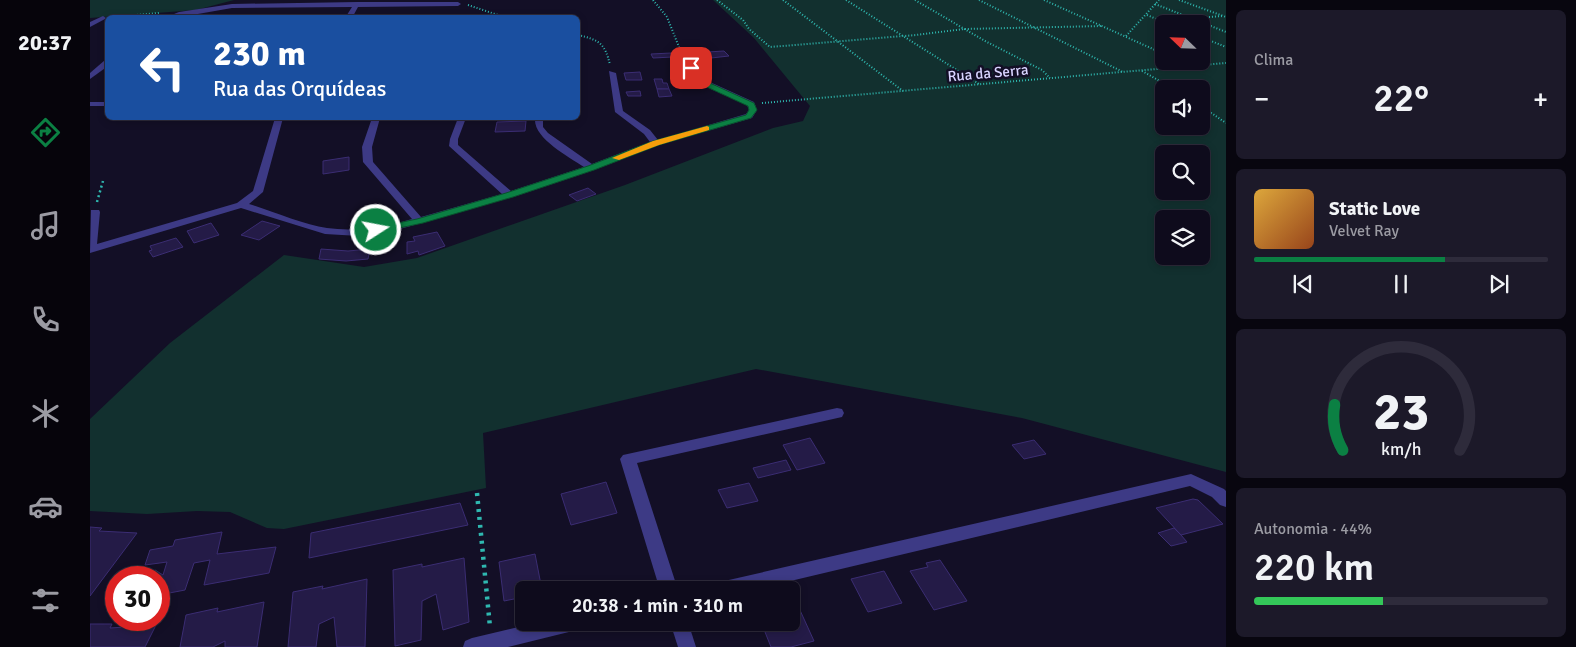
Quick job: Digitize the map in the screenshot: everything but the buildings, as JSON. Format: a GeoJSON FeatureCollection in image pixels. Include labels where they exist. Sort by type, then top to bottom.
{"type":"FeatureCollection","features":[{"type":"Feature","properties":{"kind":"street"},"geometry":{"type":"LineString","coordinates":[[350,15],[357,4]]}},
{"type":"Feature","properties":{"kind":"street"},"geometry":{"type":"LineString","coordinates":[[181,15],[232,6],[458,4]]}},
{"type":"Feature","properties":{"kind":"street"},"geometry":{"type":"LineString","coordinates":[[90,25],[103,18]]}},
{"type":"Feature","properties":{"kind":"street"},"geometry":{"type":"LineString","coordinates":[[241,205],[325,231],[359,233],[419,221],[510,195],[591,168],[656,143],[748,116],[753,110],[752,106],[698,80],[683,55]]}},
{"type":"Feature","properties":{"kind":"street"},"geometry":{"type":"LineString","coordinates":[[90,76],[105,64]]}},
{"type":"Feature","properties":{"kind":"street"},"geometry":{"type":"LineString","coordinates":[[612,73],[619,112],[648,132],[656,143]]}},
{"type":"Feature","properties":{"kind":"street"},"geometry":{"type":"LineString","coordinates":[[90,104],[105,104]]}},
{"type":"Feature","properties":{"kind":"street"},"geometry":{"type":"LineString","coordinates":[[95,212],[90,250],[241,205],[258,192],[279,120]]}},
{"type":"Feature","properties":{"kind":"street"},"geometry":{"type":"LineString","coordinates":[[375,120],[367,147],[368,162],[419,221]]}},
{"type":"Feature","properties":{"kind":"street"},"geometry":{"type":"LineString","coordinates":[[461,120],[454,139],[454,146],[510,195]]}},
{"type":"Feature","properties":{"kind":"street"},"geometry":{"type":"LineString","coordinates":[[539,120],[539,127],[546,135],[591,168]]}},
{"type":"Feature","properties":{"kind":"street"},"geometry":{"type":"LineString","coordinates":[[666,581],[628,459],[837,413]]}},
{"type":"Feature","properties":{"kind":"street"},"geometry":{"type":"LineString","coordinates":[[759,581],[1191,480],[1218,493],[1226,501]]}},
{"type":"Feature","properties":{"kind":"street"},"geometry":{"type":"LineString","coordinates":[[472,647],[538,631]]}},
{"type":"Feature","properties":{"kind":"street"},"geometry":{"type":"LineString","coordinates":[[682,631],[688,647]]}},
{"type":"Feature","properties":{"kind":"path"},"geometry":{"type":"LineString","coordinates":[[653,0],[667,17],[683,55]]}},
{"type":"Feature","properties":{"kind":"path"},"geometry":{"type":"LineString","coordinates":[[717,0],[743,20],[749,29],[770,47],[902,36],[964,28],[1103,26]]}},
{"type":"Feature","properties":{"kind":"path"},"geometry":{"type":"LineString","coordinates":[[783,0],[903,91]]}},
{"type":"Feature","properties":{"kind":"path"},"geometry":{"type":"LineString","coordinates":[[846,0],[980,85]]}},
{"type":"Feature","properties":{"kind":"path"},"geometry":{"type":"LineString","coordinates":[[915,0],[1042,70],[1050,79]]}},
{"type":"Feature","properties":{"kind":"path"},"geometry":{"type":"LineString","coordinates":[[979,0],[1123,72]]}},
{"type":"Feature","properties":{"kind":"path"},"geometry":{"type":"LineString","coordinates":[[1044,0],[1155,50]]}},
{"type":"Feature","properties":{"kind":"path"},"geometry":{"type":"LineString","coordinates":[[1126,36],[1148,16],[1158,0]]}},
{"type":"Feature","properties":{"kind":"path"},"geometry":{"type":"LineString","coordinates":[[1179,0],[1225,16]]}},
{"type":"Feature","properties":{"kind":"path"},"geometry":{"type":"LineString","coordinates":[[458,4],[496,15]]}},
{"type":"Feature","properties":{"kind":"path"},"geometry":{"type":"LineString","coordinates":[[1156,4],[1185,15]]}},
{"type":"Feature","properties":{"kind":"path"},"geometry":{"type":"LineString","coordinates":[[138,15],[190,13]]}},
{"type":"Feature","properties":{"kind":"path"},"geometry":{"type":"LineString","coordinates":[[1148,16],[1155,19]]}},
{"type":"Feature","properties":{"kind":"path"},"geometry":{"type":"LineString","coordinates":[[1210,17],[1225,16]]}},
{"type":"Feature","properties":{"kind":"path"},"geometry":{"type":"LineString","coordinates":[[1210,25],[1226,32]]}},
{"type":"Feature","properties":{"kind":"path"},"geometry":{"type":"LineString","coordinates":[[580,36],[603,44],[607,49],[612,73]]}},
{"type":"Feature","properties":{"kind":"path"},"geometry":{"type":"LineString","coordinates":[[1210,41],[1226,47]]}},
{"type":"Feature","properties":{"kind":"path","name":"Rua da Serra"},"geometry":{"type":"LineString","coordinates":[[1210,64],[1226,63]]}},
{"type":"Feature","properties":{"kind":"path","name":"Rua da Serra"},"geometry":{"type":"LineString","coordinates":[[752,106],[761,103],[1155,69]]}},
{"type":"Feature","properties":{"kind":"path"},"geometry":{"type":"LineString","coordinates":[[1141,71],[1158,80]]}},
{"type":"Feature","properties":{"kind":"path"},"geometry":{"type":"LineString","coordinates":[[1210,112],[1226,124]]}},
{"type":"Feature","properties":{"kind":"path"},"geometry":{"type":"LineString","coordinates":[[95,212],[103,181]]}},
{"type":"Feature","properties":{"kind":"path"},"geometry":{"type":"LineString","coordinates":[[477,493],[491,642]]}},
{"type":"Feature","properties":{"kind":"green space"},"geometry":{"type":"Polygon","coordinates":[[[90,0],[234,0],[196,10],[105,15],[105,17],[90,18],[90,0]]]}},
{"type":"Feature","properties":{"kind":"green space"},"geometry":{"type":"Polygon","coordinates":[[[713,0],[1226,0],[1226,472],[1022,418],[756,369],[483,433],[486,488],[284,529],[267,528],[230,512],[197,511],[147,514],[90,511],[90,419],[170,343],[284,255],[364,267],[417,258],[625,185],[773,128],[803,121],[810,106],[754,38],[713,0]]]}},
{"type":"Feature","properties":{"kind":"slow traffic"},"geometry":{"type":"LineString","coordinates":[[616,158],[656,143],[707,128]]}},
{"type":"Feature","properties":{"kind":"route"},"geometry":{"type":"LineString","coordinates":[[376,230],[393,228],[510,195],[591,168],[656,143],[748,116],[753,110],[751,104],[698,80],[691,68]]}}]}
